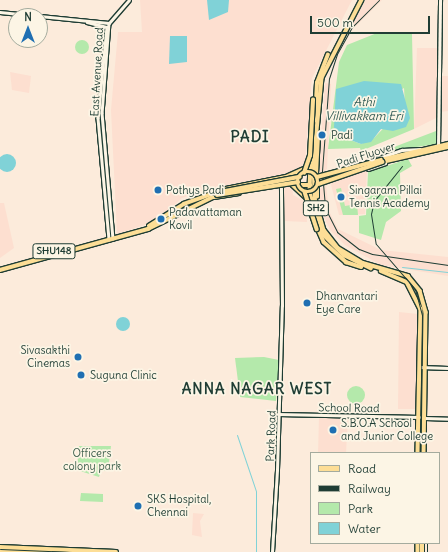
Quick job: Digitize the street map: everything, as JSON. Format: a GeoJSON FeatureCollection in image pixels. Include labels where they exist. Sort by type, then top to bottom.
{"type":"FeatureCollection","features":[{"type":"Feature","properties":{"kind":"main road","name":"SH2"},"geometry":{"type":"LineString","coordinates":[[360,0],[322,69],[316,93],[310,185],[319,227],[334,247],[361,266],[400,276],[413,289],[421,309],[418,452]]}},
{"type":"Feature","properties":{"kind":"main road","name":"SH2"},"geometry":{"type":"LineString","coordinates":[[360,0],[329,60],[319,99],[314,163],[317,215],[324,230],[338,248],[372,266],[408,276],[420,291],[426,312],[424,452]]}},
{"type":"Feature","properties":{"kind":"main road"},"geometry":{"type":"LineString","coordinates":[[304,173],[310,156],[314,100],[316,93]]}},
{"type":"Feature","properties":{"kind":"main road"},"geometry":{"type":"LineString","coordinates":[[319,99],[317,176],[320,216],[330,236],[347,252],[372,266]]}},
{"type":"Feature","properties":{"kind":"main road"},"geometry":{"type":"LineString","coordinates":[[417,151],[448,146]]}},
{"type":"Feature","properties":{"kind":"main road","name":"Padi Flyover"},"geometry":{"type":"LineString","coordinates":[[304,173],[317,176],[417,151]]}},
{"type":"Feature","properties":{"kind":"main road","name":"Padi Flyover"},"geometry":{"type":"LineString","coordinates":[[305,192],[417,151]]}},
{"type":"Feature","properties":{"kind":"main road"},"geometry":{"type":"LineString","coordinates":[[210,195],[286,177],[311,166]]}},
{"type":"Feature","properties":{"kind":"main road","name":"SHU148"},"geometry":{"type":"LineString","coordinates":[[216,194],[299,177],[304,173]]}},
{"type":"Feature","properties":{"kind":"main road"},"geometry":{"type":"LineString","coordinates":[[286,177],[287,185]]}},
{"type":"Feature","properties":{"kind":"main road"},"geometry":{"type":"LineString","coordinates":[[299,177],[298,182],[305,192],[323,239],[340,256],[361,266]]}},
{"type":"Feature","properties":{"kind":"main road","name":"SHU148"},"geometry":{"type":"LineString","coordinates":[[0,269],[160,224],[210,195],[298,182]]}},
{"type":"Feature","properties":{"kind":"main road"},"geometry":{"type":"LineString","coordinates":[[210,195],[287,185],[310,185]]}},
{"type":"Feature","properties":{"kind":"main road"},"geometry":{"type":"LineString","coordinates":[[293,185],[305,195],[324,242],[337,256],[361,266]]}},
{"type":"Feature","properties":{"kind":"main road"},"geometry":{"type":"LineString","coordinates":[[308,205],[313,204]]}},
{"type":"Feature","properties":{"kind":"main road"},"geometry":{"type":"LineString","coordinates":[[0,548],[50,552]]}},
{"type":"Feature","properties":{"kind":"main road"},"geometry":{"type":"LineString","coordinates":[[0,548],[116,552]]}},
{"type":"Feature","properties":{"kind":"street"},"geometry":{"type":"LineString","coordinates":[[109,23],[129,0]]}},
{"type":"Feature","properties":{"kind":"street"},"geometry":{"type":"LineString","coordinates":[[438,147],[440,0]]}},
{"type":"Feature","properties":{"kind":"street","name":"East Avenue Road"},"geometry":{"type":"LineString","coordinates":[[48,18],[109,23],[98,118],[110,238]]}},
{"type":"Feature","properties":{"kind":"street","name":"East Avenue Road"},"geometry":{"type":"LineString","coordinates":[[48,18],[102,23],[108,32]]}},
{"type":"Feature","properties":{"kind":"street"},"geometry":{"type":"LineString","coordinates":[[417,151],[332,180],[330,175],[395,152],[417,151]]}},
{"type":"Feature","properties":{"kind":"street","name":"Park Road"},"geometry":{"type":"LineString","coordinates":[[272,552],[277,470],[282,306],[281,186]]}},
{"type":"Feature","properties":{"kind":"street"},"geometry":{"type":"LineString","coordinates":[[420,367],[448,368]]}},
{"type":"Feature","properties":{"kind":"street","name":"School Road"},"geometry":{"type":"LineString","coordinates":[[279,414],[419,417]]}},
{"type":"Feature","properties":{"kind":"street"},"geometry":{"type":"LineString","coordinates":[[425,418],[448,419]]}},
{"type":"Feature","properties":{"kind":"shaded area"},"geometry":{"type":"Polygon","coordinates":[[[140,0],[352,0],[312,78],[305,162],[300,168],[290,174],[209,188],[182,198],[157,221],[117,234],[111,110],[118,32],[142,32],[140,0]]]}},
{"type":"Feature","properties":{"kind":"shaded area"},"geometry":{"type":"Polygon","coordinates":[[[365,0],[382,0],[356,26],[352,24],[365,0]]]}},
{"type":"Feature","properties":{"kind":"shaded area"},"geometry":{"type":"Polygon","coordinates":[[[417,48],[438,48],[436,118],[414,129],[417,48]]]}},
{"type":"Feature","properties":{"kind":"shaded area"},"geometry":{"type":"Polygon","coordinates":[[[10,72],[31,76],[29,93],[12,90],[10,72]]]}},
{"type":"Feature","properties":{"kind":"shaded area"},"geometry":{"type":"Polygon","coordinates":[[[440,76],[448,76],[448,111],[440,112],[440,76]]]}},
{"type":"Feature","properties":{"kind":"shaded area"},"geometry":{"type":"Polygon","coordinates":[[[325,83],[331,84],[327,169],[323,172],[319,172],[319,164],[325,83]]]}},
{"type":"Feature","properties":{"kind":"shaded area"},"geometry":{"type":"Polygon","coordinates":[[[367,170],[365,214],[339,215],[330,181],[367,170]]]}},
{"type":"Feature","properties":{"kind":"shaded area"},"geometry":{"type":"Polygon","coordinates":[[[326,185],[329,211],[338,229],[381,250],[448,257],[448,276],[381,265],[345,245],[330,230],[322,213],[319,190],[326,185]]]}},
{"type":"Feature","properties":{"kind":"shaded area"},"geometry":{"type":"Polygon","coordinates":[[[292,186],[293,195],[306,202],[307,222],[284,221],[283,187],[292,186]]]}},
{"type":"Feature","properties":{"kind":"shaded area"},"geometry":{"type":"Polygon","coordinates":[[[0,203],[4,203],[14,248],[0,258],[0,203]]]}},
{"type":"Feature","properties":{"kind":"shaded area"},"geometry":{"type":"Polygon","coordinates":[[[399,312],[418,314],[417,409],[398,409],[399,312]]]}},
{"type":"Feature","properties":{"kind":"shaded area","name":"S.B.O.A School and Junior College"},"geometry":{"type":"Polygon","coordinates":[[[319,418],[348,418],[346,452],[318,452],[319,418]]]}},
{"type":"Feature","properties":{"kind":"shaded area"},"geometry":{"type":"Polygon","coordinates":[[[193,513],[204,514],[200,521],[202,537],[192,535],[193,513]]]}},
{"type":"Feature","properties":{"kind":"green space"},"geometry":{"type":"Polygon","coordinates":[[[377,33],[412,34],[414,129],[361,151],[360,148],[328,149],[339,62],[347,45],[377,33]],[[404,88],[334,130],[342,137],[361,144],[374,138],[405,106],[404,88]]]}},
{"type":"Feature","properties":{"kind":"green space"},"geometry":{"type":"Polygon","coordinates":[[[79,40],[85,40],[89,44],[89,50],[85,54],[79,54],[75,50],[75,44],[79,40]]]}},
{"type":"Feature","properties":{"kind":"green space"},"geometry":{"type":"Polygon","coordinates":[[[436,131],[437,144],[396,150],[394,147],[436,131]]]}},
{"type":"Feature","properties":{"kind":"green space"},"geometry":{"type":"Polygon","coordinates":[[[408,159],[412,166],[400,173],[401,211],[386,222],[381,240],[359,233],[359,216],[366,215],[368,172],[408,159]]]}},
{"type":"Feature","properties":{"kind":"green space","name":"Singaram Pillai Tennis Academy"},"geometry":{"type":"Polygon","coordinates":[[[341,188],[345,206],[357,204],[358,215],[343,215],[336,189],[341,188]]]}},
{"type":"Feature","properties":{"kind":"green space"},"geometry":{"type":"Polygon","coordinates":[[[264,357],[279,360],[276,401],[240,397],[235,358],[264,357]]]}},
{"type":"Feature","properties":{"kind":"green space"},"geometry":{"type":"Polygon","coordinates":[[[356,386],[362,389],[365,395],[362,401],[356,404],[350,401],[347,395],[350,389],[356,386]]]}},
{"type":"Feature","properties":{"kind":"green space","name":"Officers colony park"},"geometry":{"type":"Polygon","coordinates":[[[79,446],[111,446],[108,471],[101,471],[99,477],[80,471],[77,467],[79,446]]]}},
{"type":"Feature","properties":{"kind":"green space"},"geometry":{"type":"Polygon","coordinates":[[[81,493],[103,494],[103,502],[80,501],[81,493]]]}},
{"type":"Feature","properties":{"kind":"water"},"geometry":{"type":"Polygon","coordinates":[[[207,0],[229,0],[228,12],[209,20],[207,0]]]}},
{"type":"Feature","properties":{"kind":"water"},"geometry":{"type":"Polygon","coordinates":[[[170,36],[187,36],[187,62],[169,64],[170,36]]]}},
{"type":"Feature","properties":{"kind":"water","name":"Athi Villivakkam Eri"},"geometry":{"type":"Polygon","coordinates":[[[364,81],[401,84],[410,118],[406,127],[393,131],[381,129],[371,142],[361,144],[337,135],[334,127],[336,89],[364,81]]]}},
{"type":"Feature","properties":{"kind":"water"},"geometry":{"type":"Polygon","coordinates":[[[4,155],[10,155],[15,160],[15,166],[10,171],[4,171],[-1,166],[-1,160],[4,155]]]}},
{"type":"Feature","properties":{"kind":"water"},"geometry":{"type":"Polygon","coordinates":[[[120,317],[126,317],[130,321],[130,327],[126,331],[120,331],[116,327],[116,321],[120,317]]]}},
{"type":"Feature","properties":{"kind":"waterway"},"geometry":{"type":"LineString","coordinates":[[402,267],[448,272]]}},
{"type":"Feature","properties":{"kind":"waterway"},"geometry":{"type":"LineString","coordinates":[[237,435],[256,491],[256,552]]}},
{"type":"Feature","properties":{"kind":"railway"},"geometry":{"type":"LineString","coordinates":[[379,0],[352,27],[337,54],[329,78],[322,172],[325,208],[337,232],[359,249],[372,254],[448,265]]}},
{"type":"Feature","properties":{"kind":"railway"},"geometry":{"type":"LineString","coordinates":[[402,166],[374,201],[371,214],[376,244],[415,289],[422,315],[420,452]]}},
{"type":"Feature","properties":{"kind":"railway"},"geometry":{"type":"LineString","coordinates":[[427,544],[427,552]]}},
{"type":"Feature","properties":{"kind":"railway"},"geometry":{"type":"LineString","coordinates":[[0,549],[72,552]]}},
{"type":"Feature","properties":{"kind":"place","name":"Padi"},"geometry":{"type":"Point","coordinates":[322,135]}},
{"type":"Feature","properties":{"kind":"place","name":"Pothys Padi"},"geometry":{"type":"Point","coordinates":[158,190]}},
{"type":"Feature","properties":{"kind":"place","name":"Singaram Pillai Tennis Academy"},"geometry":{"type":"Point","coordinates":[341,197]}},
{"type":"Feature","properties":{"kind":"place","name":"Padavattaman Kovil"},"geometry":{"type":"Point","coordinates":[161,219]}},
{"type":"Feature","properties":{"kind":"place","name":"Dhanvantari Eye Care"},"geometry":{"type":"Point","coordinates":[307,303]}},
{"type":"Feature","properties":{"kind":"place","name":"Sivasakthi Cinemas"},"geometry":{"type":"Point","coordinates":[78,357]}},
{"type":"Feature","properties":{"kind":"place","name":"Suguna Clinic"},"geometry":{"type":"Point","coordinates":[81,375]}},
{"type":"Feature","properties":{"kind":"place","name":"S.B.O.A School and Junior College"},"geometry":{"type":"Point","coordinates":[333,430]}},
{"type":"Feature","properties":{"kind":"place","name":"SKS Hospital, Chennai"},"geometry":{"type":"Point","coordinates":[138,506]}},
{"type":"Feature","properties":{"kind":"district","name":"PADI"},"geometry":{"type":"Point","coordinates":[250,137]}},
{"type":"Feature","properties":{"kind":"district","name":"ANNA NAGAR WEST"},"geometry":{"type":"Point","coordinates":[257,389]}}]}
